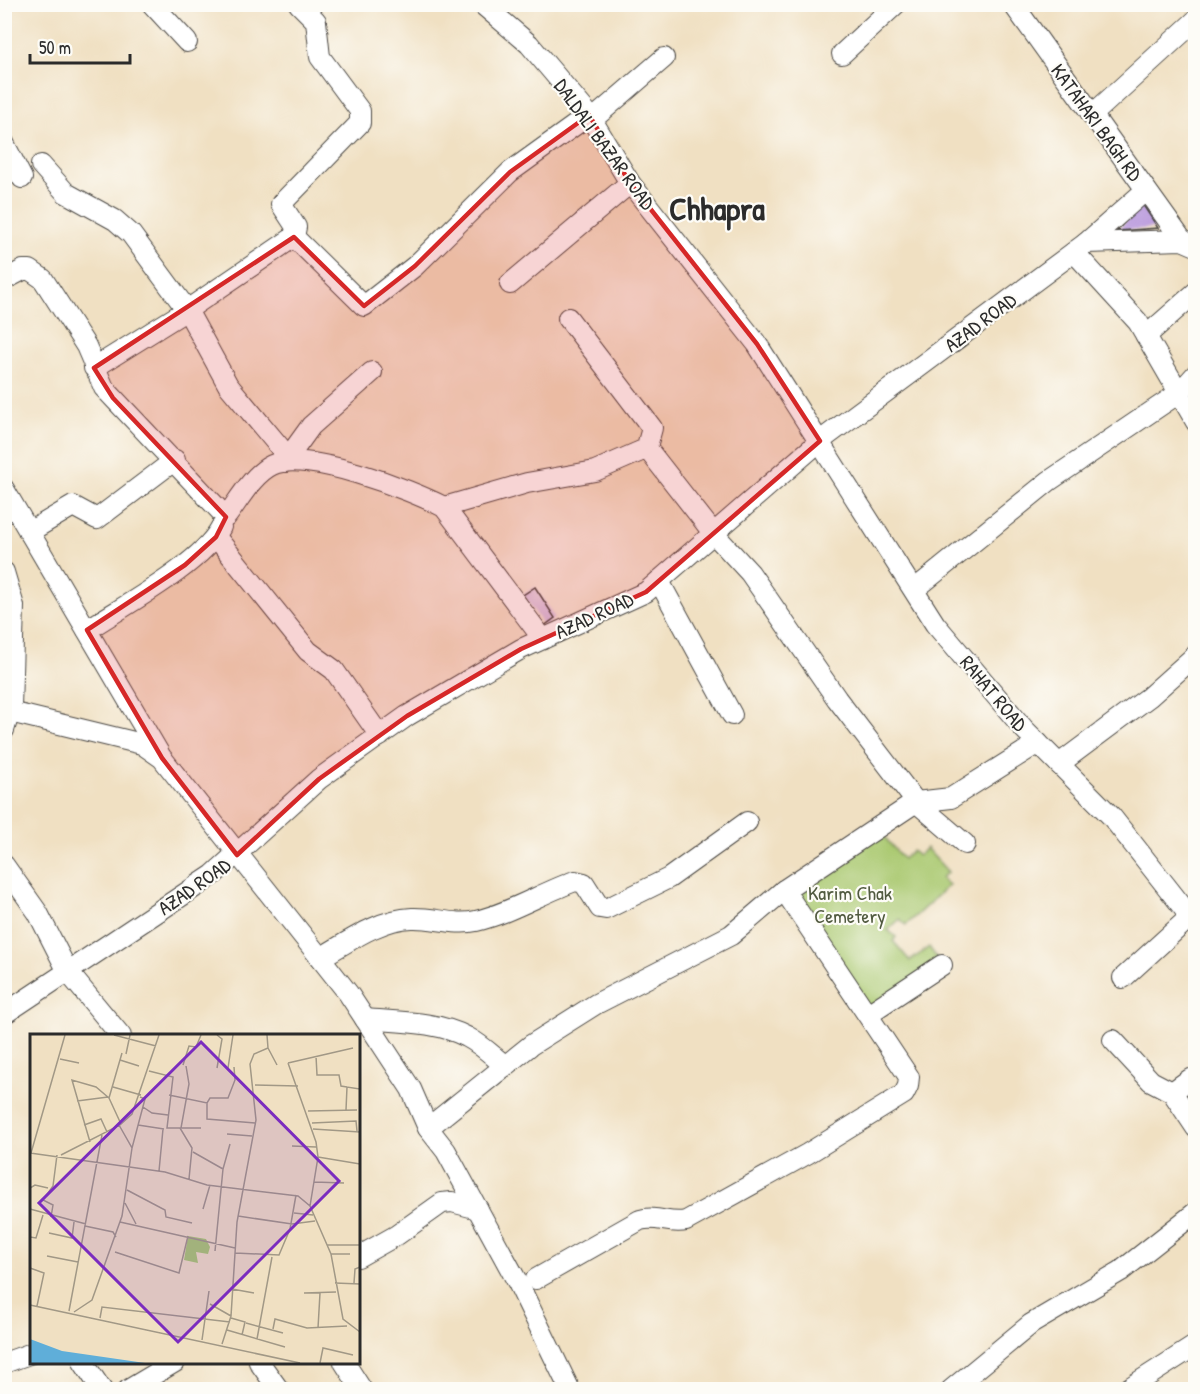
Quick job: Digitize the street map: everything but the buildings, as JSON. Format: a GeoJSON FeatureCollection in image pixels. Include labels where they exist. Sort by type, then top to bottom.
{"type":"FeatureCollection","features":[{"type":"Feature","properties":{"kind":"street"},"geometry":{"type":"LineString","coordinates":[[152,4],[187,42]]}},
{"type":"Feature","properties":{"kind":"street"},"geometry":{"type":"LineString","coordinates":[[94,368],[187,310],[294,237],[296,227],[281,204],[357,128],[362,115],[320,57],[317,25],[299,4]]}},
{"type":"Feature","properties":{"kind":"street","name":"DALDALI BAZAR ROAD"},"geometry":{"type":"LineString","coordinates":[[482,4],[529,44],[591,117],[630,183],[757,344],[820,441]]}},
{"type":"Feature","properties":{"kind":"street"},"geometry":{"type":"LineString","coordinates":[[842,54],[896,4]]}},
{"type":"Feature","properties":{"kind":"street","name":"KATAHARI BAGH RD"},"geometry":{"type":"LineString","coordinates":[[1013,4],[1146,190],[1189,243]]}},
{"type":"Feature","properties":{"kind":"street"},"geometry":{"type":"LineString","coordinates":[[1092,115],[1196,20]]}},
{"type":"Feature","properties":{"kind":"street"},"geometry":{"type":"LineString","coordinates":[[294,237],[364,306],[415,266],[510,172],[591,117],[664,58]]}},
{"type":"Feature","properties":{"kind":"street"},"geometry":{"type":"LineString","coordinates":[[4,143],[22,178]]}},
{"type":"Feature","properties":{"kind":"street"},"geometry":{"type":"LineString","coordinates":[[41,165],[74,200],[124,227],[187,310],[228,385],[286,460]]}},
{"type":"Feature","properties":{"kind":"street"},"geometry":{"type":"LineString","coordinates":[[510,284],[630,183]]}},
{"type":"Feature","properties":{"kind":"street","name":"AZAD ROAD"},"geometry":{"type":"LineString","coordinates":[[4,1014],[213,875],[319,779],[418,710],[543,639],[646,592],[820,441],[1080,248],[1146,190]]}},
{"type":"Feature","properties":{"kind":"street"},"geometry":{"type":"LineString","coordinates":[[1080,248],[1189,243]]}},
{"type":"Feature","properties":{"kind":"street"},"geometry":{"type":"LineString","coordinates":[[1080,248],[1138,322],[1196,422]]}},
{"type":"Feature","properties":{"kind":"street"},"geometry":{"type":"LineString","coordinates":[[4,280],[23,270],[30,270],[43,279],[86,346],[94,368],[113,398],[175,460],[226,517]]}},
{"type":"Feature","properties":{"kind":"street"},"geometry":{"type":"LineString","coordinates":[[1146,336],[1196,292]]}},
{"type":"Feature","properties":{"kind":"street"},"geometry":{"type":"LineString","coordinates":[[568,318],[652,428],[646,450]]}},
{"type":"Feature","properties":{"kind":"street"},"geometry":{"type":"LineString","coordinates":[[286,460],[311,426],[372,372]]}},
{"type":"Feature","properties":{"kind":"street"},"geometry":{"type":"LineString","coordinates":[[914,590],[1049,482],[1179,393],[1196,374]]}},
{"type":"Feature","properties":{"kind":"street","name":"RAHAT ROAD"},"geometry":{"type":"LineString","coordinates":[[820,441],[935,624],[1038,744],[1111,816],[1193,920]]}},
{"type":"Feature","properties":{"kind":"street"},"geometry":{"type":"LineString","coordinates":[[444,507],[527,483],[595,471],[646,450]]}},
{"type":"Feature","properties":{"kind":"street"},"geometry":{"type":"LineString","coordinates":[[646,450],[655,456],[714,534],[750,573],[837,699],[916,802],[965,844]]}},
{"type":"Feature","properties":{"kind":"street"},"geometry":{"type":"LineString","coordinates":[[30,532],[73,506],[97,519],[175,460]]}},
{"type":"Feature","properties":{"kind":"street"},"geometry":{"type":"LineString","coordinates":[[87,630],[185,565],[216,537],[226,517],[264,470],[286,460],[378,478],[444,507],[543,639]]}},
{"type":"Feature","properties":{"kind":"street"},"geometry":{"type":"LineString","coordinates":[[4,489],[162,758],[320,958],[411,1089],[428,1128],[446,1150],[518,1283],[570,1389]]}},
{"type":"Feature","properties":{"kind":"street"},"geometry":{"type":"LineString","coordinates":[[216,537],[308,651],[334,669],[380,736]]}},
{"type":"Feature","properties":{"kind":"street"},"geometry":{"type":"LineString","coordinates":[[4,572],[14,606],[8,710],[142,744],[162,758]]}},
{"type":"Feature","properties":{"kind":"street"},"geometry":{"type":"LineString","coordinates":[[659,581],[732,715]]}},
{"type":"Feature","properties":{"kind":"street"},"geometry":{"type":"LineString","coordinates":[[1059,764],[1149,697],[1196,656]]}},
{"type":"Feature","properties":{"kind":"street"},"geometry":{"type":"LineString","coordinates":[[428,1128],[531,1045],[596,1004],[731,935],[784,890],[916,802],[951,798],[1038,744]]}},
{"type":"Feature","properties":{"kind":"street"},"geometry":{"type":"LineString","coordinates":[[320,958],[363,933],[384,925],[413,918],[453,922],[476,921],[575,881],[584,883],[600,908],[606,909],[669,878],[747,822]]}},
{"type":"Feature","properties":{"kind":"street"},"geometry":{"type":"LineString","coordinates":[[4,865],[38,914],[68,972],[120,1034]]}},
{"type":"Feature","properties":{"kind":"street"},"geometry":{"type":"LineString","coordinates":[[537,1279],[640,1220],[649,1217],[675,1224],[686,1221],[807,1154],[904,1094],[909,1077],[784,890]]}},
{"type":"Feature","properties":{"kind":"street"},"geometry":{"type":"LineString","coordinates":[[1123,978],[1193,920]]}},
{"type":"Feature","properties":{"kind":"street"},"geometry":{"type":"LineString","coordinates":[[868,1014],[942,965]]}},
{"type":"Feature","properties":{"kind":"street"},"geometry":{"type":"LineString","coordinates":[[365,1020],[434,1026],[453,1030],[469,1037],[505,1066]]}},
{"type":"Feature","properties":{"kind":"street"},"geometry":{"type":"LineString","coordinates":[[1113,1040],[1152,1081],[1172,1092],[1196,1128]]}},
{"type":"Feature","properties":{"kind":"street"},"geometry":{"type":"LineString","coordinates":[[1172,1092],[1190,1079],[1196,1079]]}},
{"type":"Feature","properties":{"kind":"street"},"geometry":{"type":"LineString","coordinates":[[360,1256],[397,1235],[442,1203],[452,1202],[478,1209]]}},
{"type":"Feature","properties":{"kind":"street"},"geometry":{"type":"LineString","coordinates":[[951,1389],[1031,1324],[1121,1271],[1196,1212]]}},
{"type":"Feature","properties":{"kind":"street"},"geometry":{"type":"LineString","coordinates":[[1126,1389],[1196,1345]]}},
{"type":"Feature","properties":{"kind":"street"},"geometry":{"type":"LineString","coordinates":[[4,1363],[30,1354]]}},
{"type":"Feature","properties":{"kind":"street"},"geometry":{"type":"LineString","coordinates":[[84,1364],[102,1389]]}},
{"type":"Feature","properties":{"kind":"street"},"geometry":{"type":"LineString","coordinates":[[138,1387],[172,1364]]}},
{"type":"Feature","properties":{"kind":"street"},"geometry":{"type":"LineString","coordinates":[[260,1364],[279,1389]]}},
{"type":"Feature","properties":{"kind":"street"},"geometry":{"type":"LineString","coordinates":[[345,1364],[362,1389]]}},
{"type":"Feature","properties":{"kind":"highlighted area"},"geometry":{"type":"Polygon","coordinates":[[[589,115],[630,183],[757,344],[820,441],[646,592],[521,649],[407,716],[319,779],[237,855],[162,758],[87,630],[185,565],[216,537],[226,517],[113,398],[94,368],[294,237],[364,306],[415,266],[510,172],[589,115]]]}},
{"type":"Feature","properties":{"kind":"green space","name":"Karim Chak Cemetery"},"geometry":{"type":"Polygon","coordinates":[[[877,828],[903,859],[912,851],[918,856],[926,848],[948,872],[941,878],[949,885],[906,925],[900,919],[888,930],[896,937],[893,941],[910,961],[929,947],[942,965],[868,1014],[784,890],[877,828]]]}},
{"type":"Feature","properties":{"kind":"district","name":"Chhapra"},"geometry":{"type":"Point","coordinates":[717,208]}}]}
